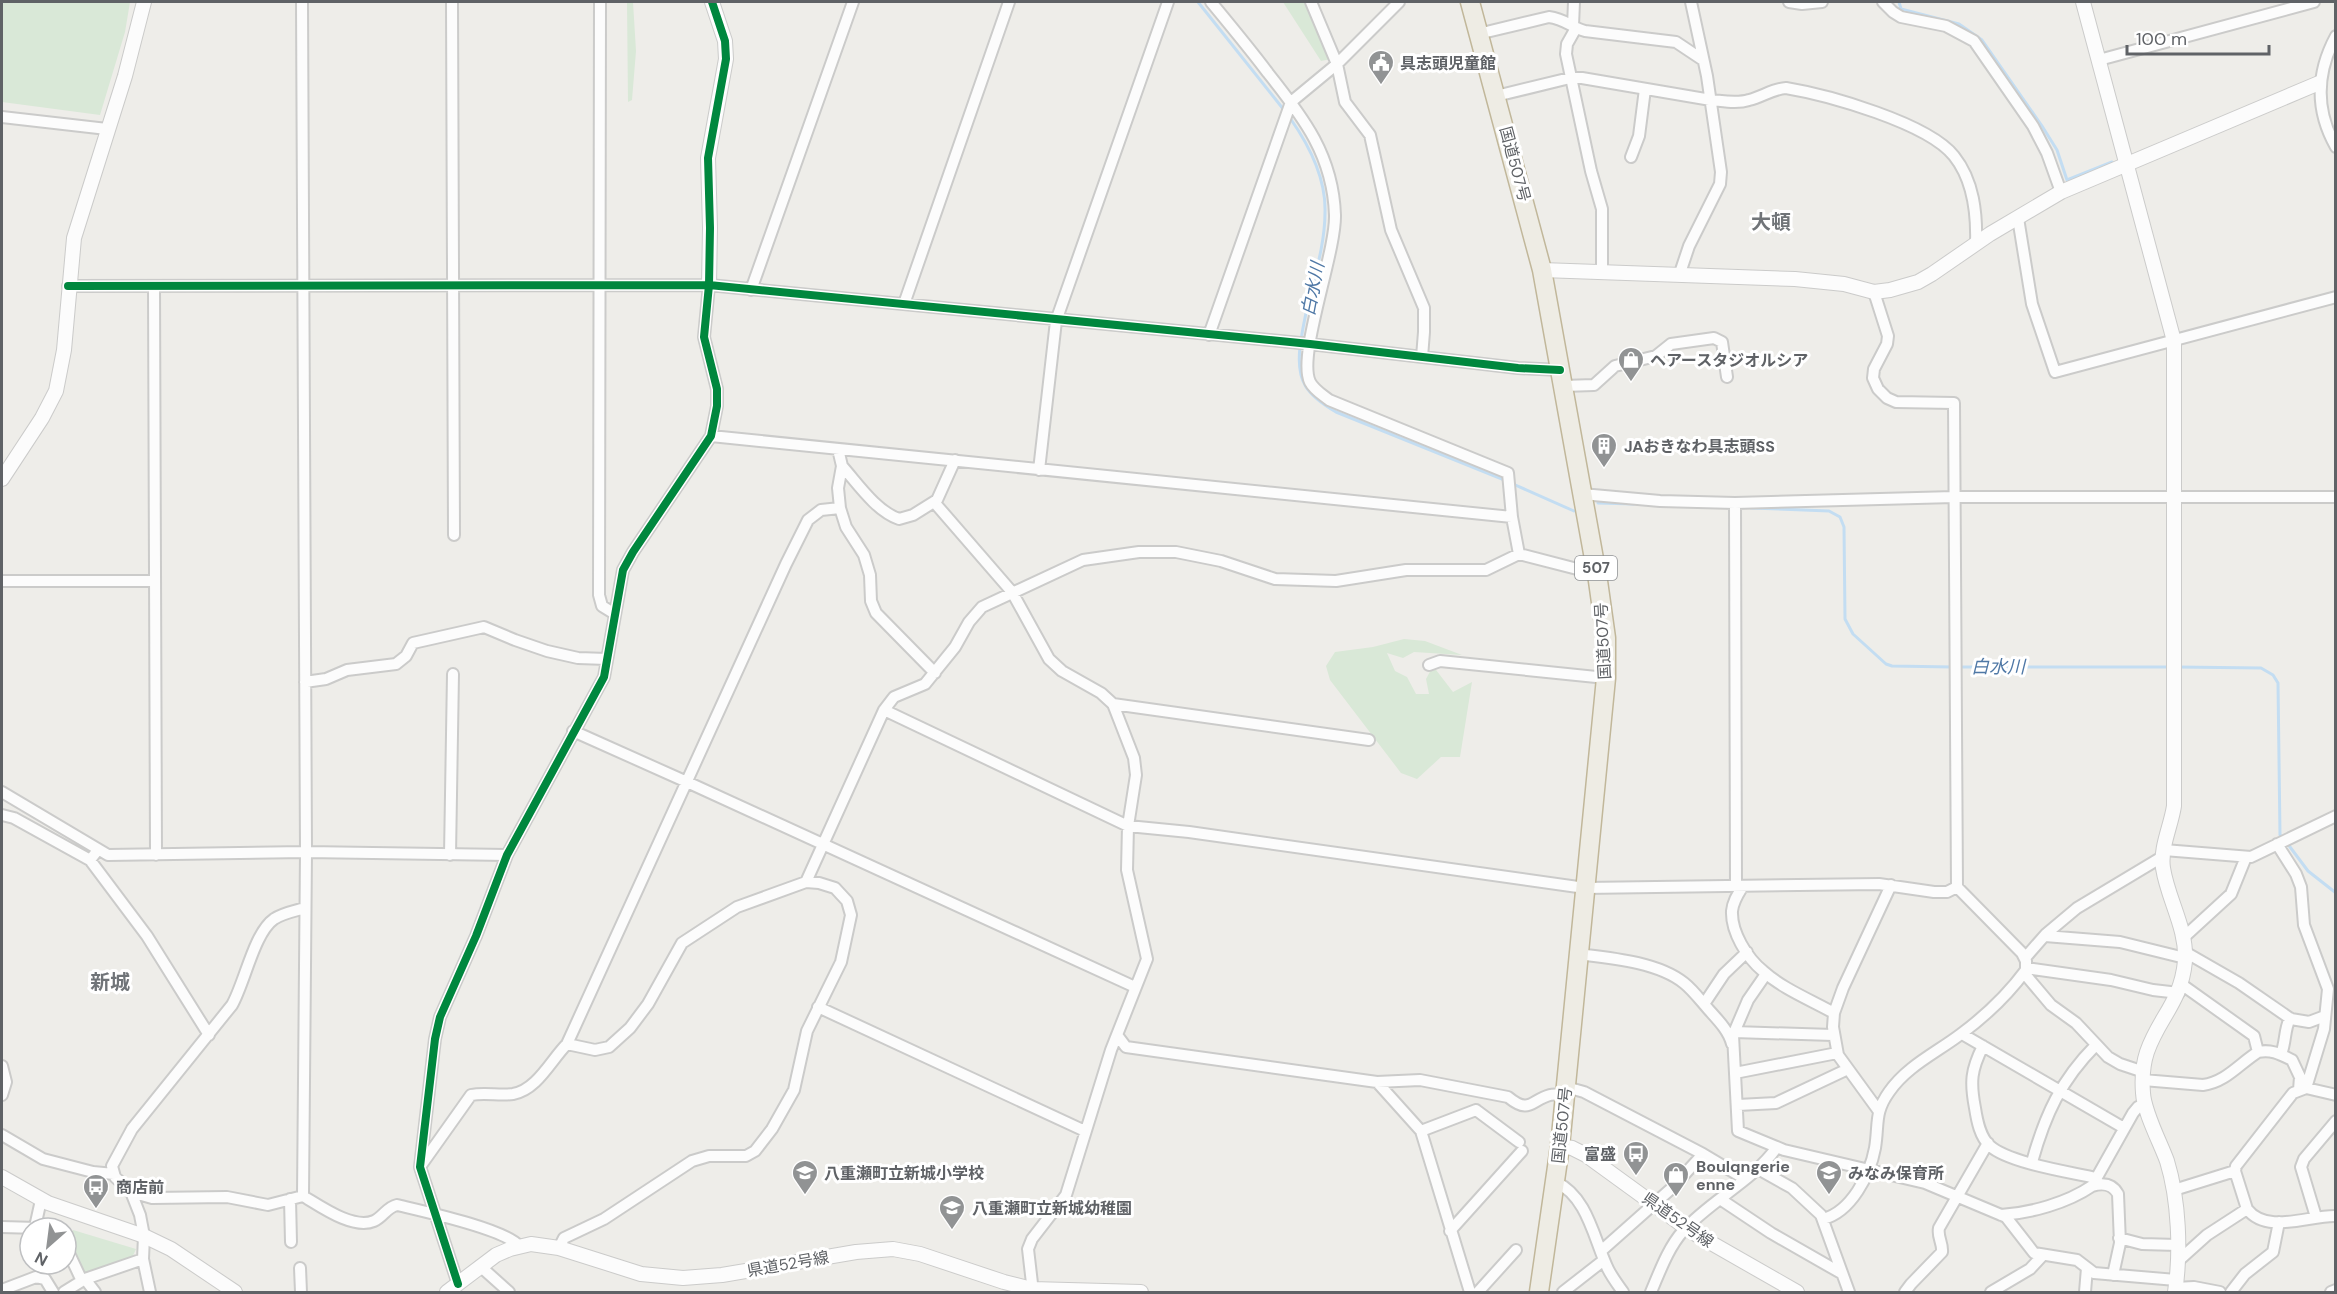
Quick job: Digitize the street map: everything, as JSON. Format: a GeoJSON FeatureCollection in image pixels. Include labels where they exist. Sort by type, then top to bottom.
{"type":"FeatureCollection","features":[{"type":"Feature","properties":{"kind":"highway","name":"国道507号"},"geometry":{"type":"LineString","coordinates":[[1470,2],[1542,270],[1606,638],[1606,678],[1566,1091],[1556,1182],[1539,1293]]}},
{"type":"Feature","properties":{"kind":"street"},"geometry":{"type":"LineString","coordinates":[[2,479],[6,468],[42,418],[56,391],[64,350],[74,238],[128,66],[144,2]]}},
{"type":"Feature","properties":{"kind":"street"},"geometry":{"type":"LineString","coordinates":[[302,2],[306,852],[303,1196]]}},
{"type":"Feature","properties":{"kind":"street"},"geometry":{"type":"LineString","coordinates":[[452,2],[454,535]]}},
{"type":"Feature","properties":{"kind":"street"},"geometry":{"type":"LineString","coordinates":[[600,2],[598,595],[602,606],[615,614]]}},
{"type":"Feature","properties":{"kind":"street"},"geometry":{"type":"LineString","coordinates":[[452,1288],[420,1167],[435,1039],[440,1017],[476,936],[507,855],[604,677],[623,570],[711,436],[717,406],[717,389],[704,337],[709,285],[708,158],[726,59],[724,41],[712,2]]}},
{"type":"Feature","properties":{"kind":"street"},"geometry":{"type":"LineString","coordinates":[[751,290],[853,2]]}},
{"type":"Feature","properties":{"kind":"street"},"geometry":{"type":"LineString","coordinates":[[904,304],[1009,2]]}},
{"type":"Feature","properties":{"kind":"street"},"geometry":{"type":"LineString","coordinates":[[1039,470],[1056,321],[1168,2]]}},
{"type":"Feature","properties":{"kind":"street"},"geometry":{"type":"LineString","coordinates":[[1211,2],[1310,128],[1332,183],[1335,217],[1330,256],[1310,344],[1308,371],[1310,381],[1329,400],[1508,473],[1512,517],[1519,554]]}},
{"type":"Feature","properties":{"kind":"street"},"geometry":{"type":"LineString","coordinates":[[1311,2],[1337,64],[1345,102],[1370,135],[1391,230],[1424,308],[1422,357]]}},
{"type":"Feature","properties":{"kind":"street"},"geometry":{"type":"LineString","coordinates":[[1209,334],[1291,102],[1337,64],[1399,2]]}},
{"type":"Feature","properties":{"kind":"street"},"geometry":{"type":"LineString","coordinates":[[1574,2],[1574,27],[1567,45],[1570,78],[1602,209],[1602,271]]}},
{"type":"Feature","properties":{"kind":"street"},"geometry":{"type":"LineString","coordinates":[[1680,273],[1689,246],[1720,184],[1711,100],[1691,2]]}},
{"type":"Feature","properties":{"kind":"street"},"geometry":{"type":"LineString","coordinates":[[1789,2],[1802,4],[1822,2]]}},
{"type":"Feature","properties":{"kind":"street"},"geometry":{"type":"LineString","coordinates":[[1883,2],[1901,16],[1946,26],[1974,41],[2033,126],[2061,192]]}},
{"type":"Feature","properties":{"kind":"street"},"geometry":{"type":"LineString","coordinates":[[2083,2],[2174,341],[2174,806],[2163,854],[2165,878],[2184,949],[2180,989],[2148,1050],[2144,1076],[2144,1104],[2157,1134],[2174,1190],[2177,1245],[2176,1287]]}},
{"type":"Feature","properties":{"kind":"street"},"geometry":{"type":"LineString","coordinates":[[2099,60],[2314,2]]}},
{"type":"Feature","properties":{"kind":"street"},"geometry":{"type":"LineString","coordinates":[[1478,34],[1549,17],[1567,21],[1574,27],[1676,42],[1703,60]]}},
{"type":"Feature","properties":{"kind":"street"},"geometry":{"type":"LineString","coordinates":[[2336,36],[2326,54],[2319,83],[2324,119],[2336,147]]}},
{"type":"Feature","properties":{"kind":"street"},"geometry":{"type":"LineString","coordinates":[[1496,96],[1570,78],[1582,78],[1711,100],[1748,101],[1786,88],[1874,111],[1928,136],[1944,146],[1955,157],[1970,185],[1977,220],[1976,244]]}},
{"type":"Feature","properties":{"kind":"street"},"geometry":{"type":"LineString","coordinates":[[1542,270],[1680,273],[1821,281],[1874,292],[1890,290],[1918,282],[2061,192],[2319,83]]}},
{"type":"Feature","properties":{"kind":"street"},"geometry":{"type":"LineString","coordinates":[[1631,158],[1639,136],[1645,89]]}},
{"type":"Feature","properties":{"kind":"street"},"geometry":{"type":"LineString","coordinates":[[2,117],[107,129]]}},
{"type":"Feature","properties":{"kind":"street"},"geometry":{"type":"LineString","coordinates":[[2018,218],[2032,304],[2055,372],[2336,297]]}},
{"type":"Feature","properties":{"kind":"street"},"geometry":{"type":"LineString","coordinates":[[68,286],[709,285],[1056,321],[1310,344],[1518,368],[1594,385],[1615,366],[1656,356],[1671,344],[1714,338],[1722,342],[1727,377]]}},
{"type":"Feature","properties":{"kind":"street"},"geometry":{"type":"LineString","coordinates":[[154,286],[153,581],[156,855]]}},
{"type":"Feature","properties":{"kind":"street"},"geometry":{"type":"LineString","coordinates":[[1874,292],[1888,336],[1887,344],[1874,369],[1873,378],[1878,389],[1887,398],[1896,402],[1954,404],[1957,887],[2017,947],[2025,966],[2051,1005],[2076,1023],[2108,1057],[2144,1076],[2203,1085],[2223,1079],[2258,1052],[2275,1052],[2292,1060],[2297,1068],[2303,1089]]}},
{"type":"Feature","properties":{"kind":"street"},"geometry":{"type":"LineString","coordinates":[[711,436],[1512,517]]}},
{"type":"Feature","properties":{"kind":"street"},"geometry":{"type":"LineString","coordinates":[[838,448],[842,466],[838,488],[840,508],[846,527],[864,555],[870,575],[872,601],[876,613],[935,673]]}},
{"type":"Feature","properties":{"kind":"street"},"geometry":{"type":"LineString","coordinates":[[842,466],[868,496],[894,517],[905,518],[937,500],[955,460]]}},
{"type":"Feature","properties":{"kind":"street"},"geometry":{"type":"LineString","coordinates":[[1582,494],[1660,501],[1735,503],[1954,497],[2336,498]]}},
{"type":"Feature","properties":{"kind":"street"},"geometry":{"type":"LineString","coordinates":[[934,502],[1012,592],[1049,659],[1062,670],[1101,693],[1113,704],[1134,758],[1136,775],[1128,826],[1127,870],[1147,959],[1117,1035],[1066,1195],[1032,1239],[1028,1249],[1033,1291]]}},
{"type":"Feature","properties":{"kind":"street"},"geometry":{"type":"LineString","coordinates":[[1735,503],[1740,886],[1732,910],[1738,936],[1747,952],[1766,974],[1834,1013]]}},
{"type":"Feature","properties":{"kind":"street"},"geometry":{"type":"LineString","coordinates":[[420,1167],[471,1095],[520,1092],[536,1081],[567,1044],[808,520],[821,510],[840,508]]}},
{"type":"Feature","properties":{"kind":"street"},"geometry":{"type":"LineString","coordinates":[[806,882],[884,710],[894,697],[925,684],[956,647],[976,612],[1012,592],[1083,560],[1140,552],[1176,552],[1221,561],[1275,579],[1336,581],[1406,570],[1486,570],[1519,554],[1585,571],[1596,570]]}},
{"type":"Feature","properties":{"kind":"street"},"geometry":{"type":"LineString","coordinates":[[2,581],[153,581]]}},
{"type":"Feature","properties":{"kind":"street"},"geometry":{"type":"LineString","coordinates":[[305,682],[326,679],[347,670],[396,664],[406,656],[413,643],[484,627],[547,651],[578,658],[607,659]]}},
{"type":"Feature","properties":{"kind":"street"},"geometry":{"type":"LineString","coordinates":[[1429,665],[1440,661],[1606,678]]}},
{"type":"Feature","properties":{"kind":"street"},"geometry":{"type":"LineString","coordinates":[[450,855],[453,674]]}},
{"type":"Feature","properties":{"kind":"street"},"geometry":{"type":"LineString","coordinates":[[1113,704],[1369,740]]}},
{"type":"Feature","properties":{"kind":"street"},"geometry":{"type":"LineString","coordinates":[[884,710],[1128,826],[1586,888],[1891,885],[1934,892],[1957,887]]}},
{"type":"Feature","properties":{"kind":"street"},"geometry":{"type":"LineString","coordinates":[[573,731],[1136,987]]}},
{"type":"Feature","properties":{"kind":"street"},"geometry":{"type":"LineString","coordinates":[[2,792],[108,855],[306,852],[507,855]]}},
{"type":"Feature","properties":{"kind":"street"},"geometry":{"type":"LineString","coordinates":[[2,815],[14,818],[90,860],[147,936],[209,1035]]}},
{"type":"Feature","properties":{"kind":"street"},"geometry":{"type":"LineString","coordinates":[[1823,1219],[1832,1217],[1850,1203],[1858,1192],[1875,1150],[1878,1110],[1902,1076],[1962,1034],[2025,966],[2045,936],[2077,908],[2163,854],[2251,857],[2336,816]]}},
{"type":"Feature","properties":{"kind":"street"},"geometry":{"type":"LineString","coordinates":[[2277,844],[2296,874],[2301,887],[2304,925],[2328,989],[2325,1017],[2318,1051],[2303,1089],[2287,1100],[2236,1166],[2235,1171],[2247,1209],[2265,1221],[2279,1222],[2336,1216]]}},
{"type":"Feature","properties":{"kind":"street"},"geometry":{"type":"LineString","coordinates":[[90,860],[98,850]]}},
{"type":"Feature","properties":{"kind":"street"},"geometry":{"type":"LineString","coordinates":[[2184,949],[2231,894],[2246,856]]}},
{"type":"Feature","properties":{"kind":"street"},"geometry":{"type":"LineString","coordinates":[[559,1248],[564,1238],[604,1219],[692,1161],[709,1156],[746,1156],[755,1151],[772,1129],[794,1090],[807,1031],[842,962],[851,915],[847,901],[835,888],[806,882],[737,908],[682,943],[648,1004],[630,1028],[609,1047],[595,1050],[567,1044]]}},
{"type":"Feature","properties":{"kind":"street"},"geometry":{"type":"LineString","coordinates":[[1878,1110],[1837,1053],[1833,1035],[1834,1013],[1854,962],[1891,885]]}},
{"type":"Feature","properties":{"kind":"street"},"geometry":{"type":"LineString","coordinates":[[150,1293],[143,1259],[144,1236],[140,1215],[131,1192],[114,1174],[112,1166],[132,1129],[209,1035],[241,989],[258,940],[265,928],[283,914],[305,908]]}},
{"type":"Feature","properties":{"kind":"street"},"geometry":{"type":"LineString","coordinates":[[2045,936],[2184,949],[2290,1018],[2309,1022],[2325,1017]]}},
{"type":"Feature","properties":{"kind":"street"},"geometry":{"type":"LineString","coordinates":[[1704,1004],[1724,974],[1747,952]]}},
{"type":"Feature","properties":{"kind":"street"},"geometry":{"type":"LineString","coordinates":[[1578,954],[1661,969],[1686,984],[1730,1037],[1734,1050]]}},
{"type":"Feature","properties":{"kind":"street"},"geometry":{"type":"LineString","coordinates":[[2025,966],[2111,980],[2153,990],[2180,989],[2254,1035],[2258,1052]]}},
{"type":"Feature","properties":{"kind":"street"},"geometry":{"type":"LineString","coordinates":[[1766,974],[1748,1000],[1734,1032],[1738,1131],[1777,1147],[1925,1183],[2001,1215],[2011,1223],[2034,1253],[2077,1260],[2094,1274],[2112,1275],[2176,1287],[2194,1287],[2220,1293]]}},
{"type":"Feature","properties":{"kind":"street"},"geometry":{"type":"LineString","coordinates":[[818,1006],[1085,1131]]}},
{"type":"Feature","properties":{"kind":"street"},"geometry":{"type":"LineString","coordinates":[[2281,1054],[2290,1018]]}},
{"type":"Feature","properties":{"kind":"street"},"geometry":{"type":"LineString","coordinates":[[1734,1032],[1833,1035]]}},
{"type":"Feature","properties":{"kind":"street"},"geometry":{"type":"LineString","coordinates":[[1962,1034],[2124,1128]]}},
{"type":"Feature","properties":{"kind":"street"},"geometry":{"type":"LineString","coordinates":[[1117,1035],[1126,1047],[1377,1082],[1420,1080],[1508,1097],[1517,1105],[1529,1106],[1549,1095],[1566,1091],[1584,1092],[1703,1154],[1745,1179]]}},
{"type":"Feature","properties":{"kind":"street"},"geometry":{"type":"LineString","coordinates":[[2032,1162],[2042,1130],[2060,1090],[2075,1067],[2096,1045]]}},
{"type":"Feature","properties":{"kind":"street"},"geometry":{"type":"LineString","coordinates":[[1983,1046],[1973,1068],[1972,1085],[1980,1129],[1988,1143],[2002,1154],[2106,1184],[2116,1190],[2120,1238],[2112,1275]]}},
{"type":"Feature","properties":{"kind":"street"},"geometry":{"type":"LineString","coordinates":[[1735,1073],[1837,1053]]}},
{"type":"Feature","properties":{"kind":"street"},"geometry":{"type":"LineString","coordinates":[[2,1066],[6,1082],[2,1095]]}},
{"type":"Feature","properties":{"kind":"street"},"geometry":{"type":"LineString","coordinates":[[1738,1105],[1776,1103],[1848,1069]]}},
{"type":"Feature","properties":{"kind":"street"},"geometry":{"type":"LineString","coordinates":[[1377,1082],[1421,1131],[1470,1293]]}},
{"type":"Feature","properties":{"kind":"street"},"geometry":{"type":"LineString","coordinates":[[2303,1089],[2336,1095]]}},
{"type":"Feature","properties":{"kind":"street"},"geometry":{"type":"LineString","coordinates":[[1450,1231],[1521,1147],[1476,1110],[1475,1090]]}},
{"type":"Feature","properties":{"kind":"street"},"geometry":{"type":"LineString","coordinates":[[2001,1215],[2022,1212],[2082,1192],[2094,1182],[2124,1128],[2138,1107],[2144,1104]]}},
{"type":"Feature","properties":{"kind":"street"},"geometry":{"type":"LineString","coordinates":[[1421,1131],[1476,1110]]}},
{"type":"Feature","properties":{"kind":"street"},"geometry":{"type":"LineString","coordinates":[[2316,1217],[2301,1167],[2304,1159],[2336,1121]]}},
{"type":"Feature","properties":{"kind":"street"},"geometry":{"type":"LineString","coordinates":[[2,1135],[43,1158],[93,1172],[114,1174]]}},
{"type":"Feature","properties":{"kind":"street"},"geometry":{"type":"LineString","coordinates":[[2323,1137],[2336,1141]]}},
{"type":"Feature","properties":{"kind":"street"},"geometry":{"type":"LineString","coordinates":[[1905,1293],[1942,1252],[1938,1235],[1940,1228],[1988,1143]]}},
{"type":"Feature","properties":{"kind":"street","name":"県道52号線"},"geometry":{"type":"LineString","coordinates":[[1560,1146],[1572,1148],[1586,1155],[1686,1227],[1746,1265],[1797,1293]]}},
{"type":"Feature","properties":{"kind":"street"},"geometry":{"type":"LineString","coordinates":[[1651,1293],[1672,1245],[1686,1227],[1758,1169],[1777,1147]]}},
{"type":"Feature","properties":{"kind":"street"},"geometry":{"type":"LineString","coordinates":[[1563,1293],[1703,1154]]}},
{"type":"Feature","properties":{"kind":"street"},"geometry":{"type":"LineString","coordinates":[[1758,1169],[1803,1196],[1814,1206],[1823,1219],[1850,1293]]}},
{"type":"Feature","properties":{"kind":"street"},"geometry":{"type":"LineString","coordinates":[[2174,1190],[2235,1171]]}},
{"type":"Feature","properties":{"kind":"street"},"geometry":{"type":"LineString","coordinates":[[2,1177],[41,1200],[144,1236],[171,1249],[235,1293]]}},
{"type":"Feature","properties":{"kind":"street"},"geometry":{"type":"LineString","coordinates":[[1556,1182],[1575,1196],[1623,1293]]}},
{"type":"Feature","properties":{"kind":"street"},"geometry":{"type":"LineString","coordinates":[[131,1192],[152,1198],[227,1197],[268,1205],[303,1196],[331,1213],[362,1222],[376,1220],[390,1206],[397,1205],[434,1214],[514,1240],[519,1246]]}},
{"type":"Feature","properties":{"kind":"street"},"geometry":{"type":"LineString","coordinates":[[290,1199],[291,1242]]}},
{"type":"Feature","properties":{"kind":"street"},"geometry":{"type":"LineString","coordinates":[[1720,1199],[1771,1233],[1841,1273]]}},
{"type":"Feature","properties":{"kind":"street"},"geometry":{"type":"LineString","coordinates":[[38,1216],[41,1200]]}},
{"type":"Feature","properties":{"kind":"street"},"geometry":{"type":"LineString","coordinates":[[2177,1262],[2216,1228],[2247,1209]]}},
{"type":"Feature","properties":{"kind":"street"},"geometry":{"type":"LineString","coordinates":[[2231,1293],[2246,1274],[2273,1252],[2279,1222]]}},
{"type":"Feature","properties":{"kind":"street"},"geometry":{"type":"LineString","coordinates":[[2,1227],[18,1227]]}},
{"type":"Feature","properties":{"kind":"street"},"geometry":{"type":"LineString","coordinates":[[2120,1238],[2142,1244],[2177,1245]]}},
{"type":"Feature","properties":{"kind":"street","name":"県道52号線"},"geometry":{"type":"LineString","coordinates":[[452,1288],[496,1255],[531,1244],[559,1248],[641,1274],[683,1278],[722,1275],[856,1252],[893,1249],[920,1254],[1033,1291],[1141,1293]]}},
{"type":"Feature","properties":{"kind":"street"},"geometry":{"type":"LineString","coordinates":[[1478,1293],[1516,1250]]}},
{"type":"Feature","properties":{"kind":"street"},"geometry":{"type":"LineString","coordinates":[[1991,1293],[2030,1269],[2043,1255]]}},
{"type":"Feature","properties":{"kind":"street"},"geometry":{"type":"LineString","coordinates":[[64,1293],[84,1280],[143,1259]]}},
{"type":"Feature","properties":{"kind":"street"},"geometry":{"type":"LineString","coordinates":[[480,1266],[509,1293]]}},
{"type":"Feature","properties":{"kind":"street"},"geometry":{"type":"LineString","coordinates":[[300,1268],[301,1293]]}},
{"type":"Feature","properties":{"kind":"street"},"geometry":{"type":"LineString","coordinates":[[2085,1293],[2087,1268]]}},
{"type":"Feature","properties":{"kind":"street"},"geometry":{"type":"LineString","coordinates":[[78,1269],[95,1293]]}},
{"type":"Feature","properties":{"kind":"street"},"geometry":{"type":"LineString","coordinates":[[2,1290],[36,1277],[45,1279],[53,1293]]}},
{"type":"Feature","properties":{"kind":"street"},"geometry":{"type":"LineString","coordinates":[[2012,1280],[2013,1293]]}},
{"type":"Feature","properties":{"kind":"street"},"geometry":{"type":"LineString","coordinates":[[2331,1293],[2336,1290]]}},
{"type":"Feature","properties":{"kind":"green space"},"geometry":{"type":"Polygon","coordinates":[[[2,2],[130,2],[125,32],[100,115],[2,102],[2,2]]]}},
{"type":"Feature","properties":{"kind":"green space"},"geometry":{"type":"Polygon","coordinates":[[[627,2],[633,2],[636,51],[632,100],[628,102],[627,2]]]}},
{"type":"Feature","properties":{"kind":"green space"},"geometry":{"type":"Polygon","coordinates":[[[1283,2],[1306,2],[1331,59],[1321,61],[1283,2]]]}},
{"type":"Feature","properties":{"kind":"green space"},"geometry":{"type":"Polygon","coordinates":[[[1404,639],[1425,641],[1462,655],[1414,652],[1403,658],[1387,653],[1395,671],[1407,677],[1416,694],[1429,694],[1426,679],[1433,666],[1453,692],[1472,682],[1460,757],[1441,757],[1417,779],[1401,773],[1330,680],[1326,666],[1335,652],[1373,647],[1404,639]]]}},
{"type":"Feature","properties":{"kind":"green space"},"geometry":{"type":"Polygon","coordinates":[[[78,1232],[136,1249],[132,1258],[84,1274],[78,1261],[78,1232]]]}},
{"type":"Feature","properties":{"kind":"waterway","name":"白水川"},"geometry":{"type":"LineString","coordinates":[[1198,2],[1284,110]]}},
{"type":"Feature","properties":{"kind":"waterway"},"geometry":{"type":"LineString","coordinates":[[1899,2],[1901,9],[1959,24],[1982,40],[2057,150],[2067,180],[2112,162]]}},
{"type":"Feature","properties":{"kind":"waterway","name":"白水川"},"geometry":{"type":"LineString","coordinates":[[1290,118],[1315,162],[1325,199],[1322,245],[1301,341]]}},
{"type":"Feature","properties":{"kind":"waterway","name":"白水川"},"geometry":{"type":"LineString","coordinates":[[1300,347],[1302,378],[1311,393],[1326,406],[1507,481]]}},
{"type":"Feature","properties":{"kind":"waterway","name":"白水川"},"geometry":{"type":"LineString","coordinates":[[1513,484],[1574,511]]}},
{"type":"Feature","properties":{"kind":"waterway","name":"白水川"},"geometry":{"type":"LineString","coordinates":[[1598,503],[1634,504]]}},
{"type":"Feature","properties":{"kind":"waterway","name":"白水川"},"geometry":{"type":"LineString","coordinates":[[1751,508],[1829,511],[1840,517],[1844,527],[1845,619],[1853,634],[1886,664],[1952,667]]}},
{"type":"Feature","properties":{"kind":"waterway","name":"白水川"},"geometry":{"type":"LineString","coordinates":[[1958,667],[2171,667]]}},
{"type":"Feature","properties":{"kind":"waterway","name":"白水川"},"geometry":{"type":"LineString","coordinates":[[2177,667],[2261,668],[2273,675],[2278,683],[2280,835],[2283,838]]}},
{"type":"Feature","properties":{"kind":"waterway","name":"白水川"},"geometry":{"type":"LineString","coordinates":[[2287,843],[2308,871],[2336,893]]}},
{"type":"Feature","properties":{"kind":"cycle path"},"geometry":{"type":"LineString","coordinates":[[458,1284],[420,1167],[435,1039],[440,1017],[476,936],[507,855],[604,677],[623,570],[711,436],[717,406],[717,389],[704,337],[709,285],[708,158],[726,59],[725,41],[712,2]]}},
{"type":"Feature","properties":{"kind":"cycle path"},"geometry":{"type":"LineString","coordinates":[[68,286],[709,285],[1310,344],[1518,368],[1560,370]]}},
{"type":"Feature","properties":{"kind":"place","name":"具志頭児童館"},"geometry":{"type":"Point","coordinates":[1381,86]}},
{"type":"Feature","properties":{"kind":"place","name":"ヘアースタジオルシア"},"geometry":{"type":"Point","coordinates":[1631,383]}},
{"type":"Feature","properties":{"kind":"place","name":"JAおきなわ具志頭SS"},"geometry":{"type":"Point","coordinates":[1604,469]}},
{"type":"Feature","properties":{"kind":"place","name":"富盛"},"geometry":{"type":"Point","coordinates":[1636,1177]}},
{"type":"Feature","properties":{"kind":"place","name":"八重瀬町立新城小学校"},"geometry":{"type":"Point","coordinates":[805,1196]}},
{"type":"Feature","properties":{"kind":"place","name":"みなみ保育所"},"geometry":{"type":"Point","coordinates":[1829,1196]}},
{"type":"Feature","properties":{"kind":"place","name":"Boulqngerie enne"},"geometry":{"type":"Point","coordinates":[1676,1198]}},
{"type":"Feature","properties":{"kind":"place","name":"商店前"},"geometry":{"type":"Point","coordinates":[96,1210]}},
{"type":"Feature","properties":{"kind":"place","name":"八重瀬町立新城幼稚園"},"geometry":{"type":"Point","coordinates":[952,1231]}},
{"type":"Feature","properties":{"kind":"district","name":"大頓"},"geometry":{"type":"Point","coordinates":[1771,222]}},
{"type":"Feature","properties":{"kind":"district","name":"新城"},"geometry":{"type":"Point","coordinates":[110,982]}}]}
